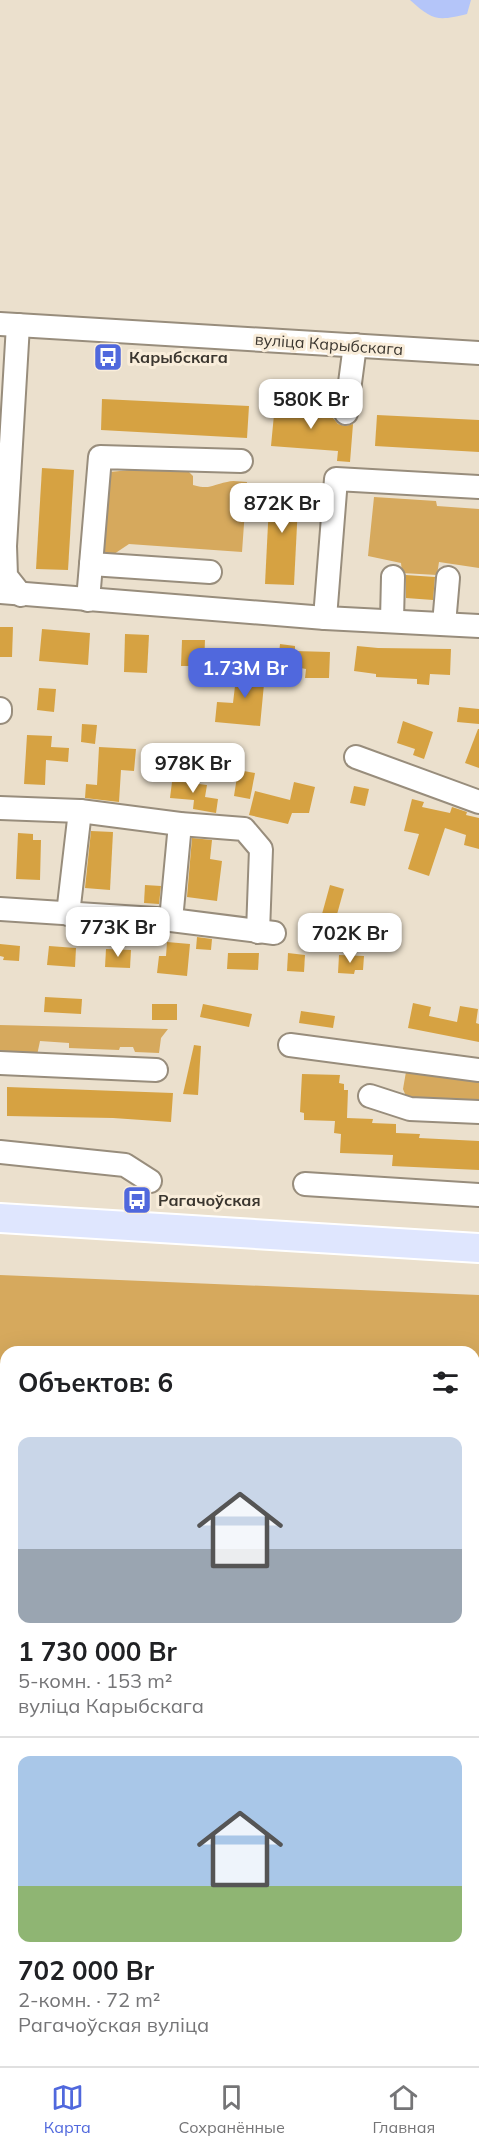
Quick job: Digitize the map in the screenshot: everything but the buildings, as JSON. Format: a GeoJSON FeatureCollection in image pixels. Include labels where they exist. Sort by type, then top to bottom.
{"type":"FeatureCollection","features":[{"type":"Feature","properties":{"kind":"main road"},"geometry":{"type":"LineString","coordinates":[[0,1218],[479,1248]]}},
{"type":"Feature","properties":{"kind":"street","name":"вуліца Карыбскага"},"geometry":{"type":"LineString","coordinates":[[9,324],[479,353]]}},
{"type":"Feature","properties":{"kind":"street"},"geometry":{"type":"LineString","coordinates":[[9,324],[5,573],[88,600],[325,618],[479,626]]}},
{"type":"Feature","properties":{"kind":"street"},"geometry":{"type":"LineString","coordinates":[[346,413],[355,345]]}},
{"type":"Feature","properties":{"kind":"street"},"geometry":{"type":"LineString","coordinates":[[88,600],[100,457],[241,461]]}},
{"type":"Feature","properties":{"kind":"street"},"geometry":{"type":"LineString","coordinates":[[325,618],[336,479],[479,488]]}},
{"type":"Feature","properties":{"kind":"street"},"geometry":{"type":"LineString","coordinates":[[92,564],[210,572]]}},
{"type":"Feature","properties":{"kind":"street"},"geometry":{"type":"LineString","coordinates":[[392,621],[393,577]]}},
{"type":"Feature","properties":{"kind":"street"},"geometry":{"type":"LineString","coordinates":[[444,624],[448,578]]}},
{"type":"Feature","properties":{"kind":"street"},"geometry":{"type":"LineString","coordinates":[[356,757],[479,802]]}},
{"type":"Feature","properties":{"kind":"street"},"geometry":{"type":"LineString","coordinates":[[0,808],[80,811],[180,824],[244,829],[261,849],[266,932],[171,920],[0,909]]}},
{"type":"Feature","properties":{"kind":"street"},"geometry":{"type":"LineString","coordinates":[[68,914],[80,811]]}},
{"type":"Feature","properties":{"kind":"street"},"geometry":{"type":"LineString","coordinates":[[171,920],[180,824]]}},
{"type":"Feature","properties":{"kind":"street"},"geometry":{"type":"LineString","coordinates":[[290,1045],[479,1070]]}},
{"type":"Feature","properties":{"kind":"street"},"geometry":{"type":"LineString","coordinates":[[0,1063],[156,1070]]}},
{"type":"Feature","properties":{"kind":"street"},"geometry":{"type":"LineString","coordinates":[[370,1096],[410,1109],[479,1112]]}},
{"type":"Feature","properties":{"kind":"street"},"geometry":{"type":"LineString","coordinates":[[0,1152],[124,1165],[150,1181]]}},
{"type":"Feature","properties":{"kind":"street"},"geometry":{"type":"LineString","coordinates":[[305,1184],[479,1195]]}},
{"type":"Feature","properties":{"kind":"shaded area"},"geometry":{"type":"Polygon","coordinates":[[[159,467],[187,470],[193,476],[193,485],[207,487],[232,481],[247,482],[242,552],[129,544],[114,554],[103,553],[110,472],[159,467]]]}},
{"type":"Feature","properties":{"kind":"shaded area"},"geometry":{"type":"Polygon","coordinates":[[[374,497],[436,501],[437,506],[479,509],[479,568],[439,562],[437,575],[402,573],[401,563],[368,556],[374,497]]]}},
{"type":"Feature","properties":{"kind":"shaded area"},"geometry":{"type":"Polygon","coordinates":[[[0,1025],[168,1029],[161,1038],[159,1053],[135,1052],[133,1047],[120,1047],[119,1050],[69,1048],[69,1043],[40,1041],[36,1060],[0,1058],[0,1025]]]}},
{"type":"Feature","properties":{"kind":"shaded area"},"geometry":{"type":"Polygon","coordinates":[[[407,1066],[479,1081],[479,1108],[407,1099],[403,1089],[407,1066]]]}},
{"type":"Feature","properties":{"kind":"shaded area"},"geometry":{"type":"Polygon","coordinates":[[[0,1275],[479,1295],[479,1346],[0,1346],[0,1275]]]}},
{"type":"Feature","properties":{"kind":"water"},"geometry":{"type":"Polygon","coordinates":[[[410,0],[471,0],[467,14],[436,18],[410,0]]]}},
{"type":"Feature","properties":{"kind":"place","name":"Карыбскага"},"geometry":{"type":"Point","coordinates":[108,357]}},
{"type":"Feature","properties":{"kind":"place","name":"Рагачоўская"},"geometry":{"type":"Point","coordinates":[137,1200]}}]}
